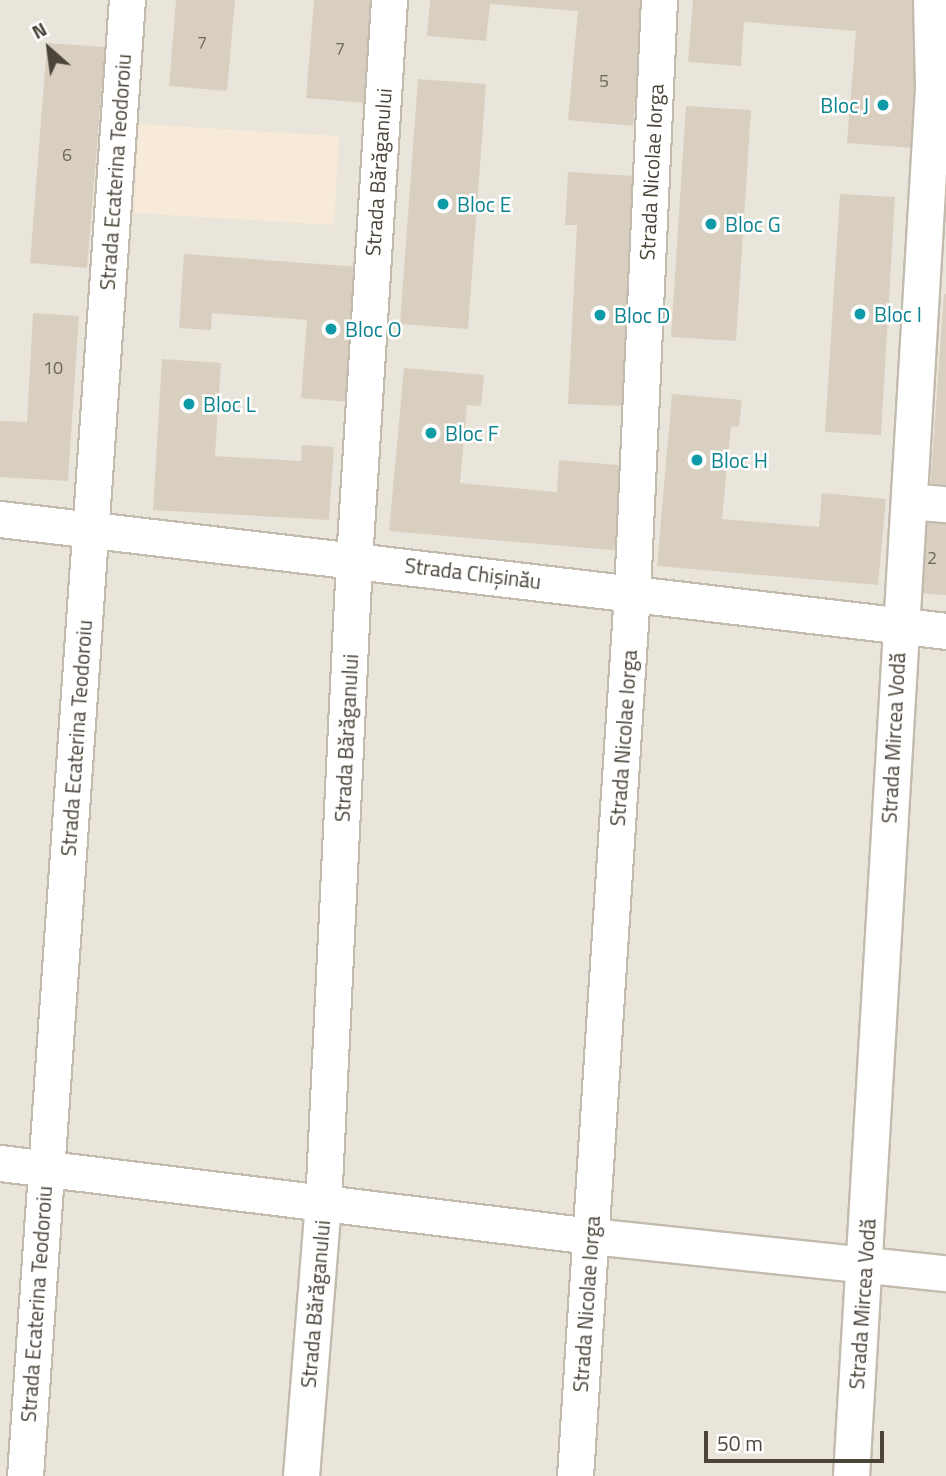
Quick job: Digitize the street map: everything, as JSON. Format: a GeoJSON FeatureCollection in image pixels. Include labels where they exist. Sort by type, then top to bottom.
{"type":"FeatureCollection","features":[{"type":"Feature","properties":{"kind":"street","name":"Strada Ecaterina Teodoroiu"},"geometry":{"type":"LineString","coordinates":[[25,1476],[127,0]]}},
{"type":"Feature","properties":{"kind":"street","name":"Strada Bărăganului"},"geometry":{"type":"LineString","coordinates":[[301,1476],[323,1205],[354,560],[389,0]]}},
{"type":"Feature","properties":{"kind":"street","name":"Strada Nicolae Iorga"},"geometry":{"type":"LineString","coordinates":[[575,1476],[632,592],[659,0]]}},
{"type":"Feature","properties":{"kind":"street","name":"Strada Mircea Vodă"},"geometry":{"type":"LineString","coordinates":[[851,1476],[899,626],[939,88],[930,0]]}},
{"type":"Feature","properties":{"kind":"street"},"geometry":{"type":"LineString","coordinates":[[909,501],[946,504]]}},
{"type":"Feature","properties":{"kind":"street","name":"Strada Chișinău"},"geometry":{"type":"LineString","coordinates":[[0,519],[946,631]]}},
{"type":"Feature","properties":{"kind":"street"},"geometry":{"type":"LineString","coordinates":[[0,1163],[323,1205],[946,1273]]}},
{"type":"Feature","properties":{"kind":"shaded area"},"geometry":{"type":"Polygon","coordinates":[[[0,0],[946,0],[946,1476],[0,1476],[0,0]]]}},
{"type":"Feature","properties":{"kind":"shaded area"},"geometry":{"type":"Polygon","coordinates":[[[139,124],[339,136],[334,225],[134,213],[139,124]]]}},
{"type":"Feature","properties":{"kind":"building"},"geometry":{"type":"Polygon","coordinates":[[[176,0],[235,0],[227,91],[169,86],[176,0]]]}},
{"type":"Feature","properties":{"kind":"building"},"geometry":{"type":"Polygon","coordinates":[[[314,0],[374,0],[365,103],[306,98],[314,0]]]}},
{"type":"Feature","properties":{"kind":"building"},"geometry":{"type":"Polygon","coordinates":[[[430,0],[645,0],[633,126],[568,120],[578,11],[490,4],[486,41],[427,36],[430,0]]]}},
{"type":"Feature","properties":{"kind":"building","name":"Bloc J"},"geometry":{"type":"Polygon","coordinates":[[[693,0],[925,0],[913,148],[847,143],[856,31],[744,22],[741,66],[688,62],[693,0]]]}},
{"type":"Feature","properties":{"kind":"building"},"geometry":{"type":"Polygon","coordinates":[[[47,43],[105,47],[87,268],[30,263],[47,43]]]}},
{"type":"Feature","properties":{"kind":"building","name":"Bloc E"},"geometry":{"type":"Polygon","coordinates":[[[418,79],[486,84],[468,329],[400,324],[418,79]]]}},
{"type":"Feature","properties":{"kind":"building","name":"Bloc G"},"geometry":{"type":"Polygon","coordinates":[[[686,106],[751,110],[736,341],[671,337],[686,106]]]}},
{"type":"Feature","properties":{"kind":"building","name":"Bloc D"},"geometry":{"type":"Polygon","coordinates":[[[568,172],[635,176],[623,406],[568,404],[577,225],[565,225],[568,172]]]}},
{"type":"Feature","properties":{"kind":"building","name":"Bloc I"},"geometry":{"type":"Polygon","coordinates":[[[840,194],[895,197],[881,435],[825,432],[840,194]]]}},
{"type":"Feature","properties":{"kind":"building","name":"Bloc O"},"geometry":{"type":"Polygon","coordinates":[[[184,254],[360,267],[349,402],[301,398],[307,320],[212,313],[211,330],[179,328],[184,254]]]}},
{"type":"Feature","properties":{"kind":"building"},"geometry":{"type":"Polygon","coordinates":[[[946,294],[946,491],[930,490],[946,294]]]}},
{"type":"Feature","properties":{"kind":"building"},"geometry":{"type":"Polygon","coordinates":[[[33,313],[79,316],[68,481],[0,477],[0,421],[27,422],[33,313]]]}},
{"type":"Feature","properties":{"kind":"building","name":"Bloc L"},"geometry":{"type":"Polygon","coordinates":[[[162,359],[221,363],[215,456],[301,461],[302,445],[334,447],[329,520],[153,510],[162,359]]]}},
{"type":"Feature","properties":{"kind":"building","name":"Bloc F"},"geometry":{"type":"Polygon","coordinates":[[[404,368],[484,375],[481,406],[467,405],[460,483],[557,492],[559,460],[630,466],[622,551],[389,531],[404,368]]]}},
{"type":"Feature","properties":{"kind":"building","name":"Bloc H"},"geometry":{"type":"Polygon","coordinates":[[[672,394],[742,400],[739,427],[731,426],[722,519],[819,527],[822,493],[886,499],[878,585],[657,566],[672,394]]]}},
{"type":"Feature","properties":{"kind":"building"},"geometry":{"type":"Polygon","coordinates":[[[921,521],[946,523],[946,595],[914,593],[921,521]]]}},
{"type":"Feature","properties":{"kind":"place","name":"Bloc J"},"geometry":{"type":"Point","coordinates":[883,105]}},
{"type":"Feature","properties":{"kind":"place","name":"Bloc E"},"geometry":{"type":"Point","coordinates":[443,204]}},
{"type":"Feature","properties":{"kind":"place","name":"Bloc G"},"geometry":{"type":"Point","coordinates":[711,224]}},
{"type":"Feature","properties":{"kind":"place","name":"Bloc I"},"geometry":{"type":"Point","coordinates":[860,314]}},
{"type":"Feature","properties":{"kind":"place","name":"Bloc D"},"geometry":{"type":"Point","coordinates":[600,315]}},
{"type":"Feature","properties":{"kind":"place","name":"Bloc O"},"geometry":{"type":"Point","coordinates":[331,329]}},
{"type":"Feature","properties":{"kind":"place","name":"Bloc L"},"geometry":{"type":"Point","coordinates":[189,404]}},
{"type":"Feature","properties":{"kind":"place","name":"Bloc F"},"geometry":{"type":"Point","coordinates":[431,433]}},
{"type":"Feature","properties":{"kind":"place","name":"Bloc H"},"geometry":{"type":"Point","coordinates":[697,460]}}]}
